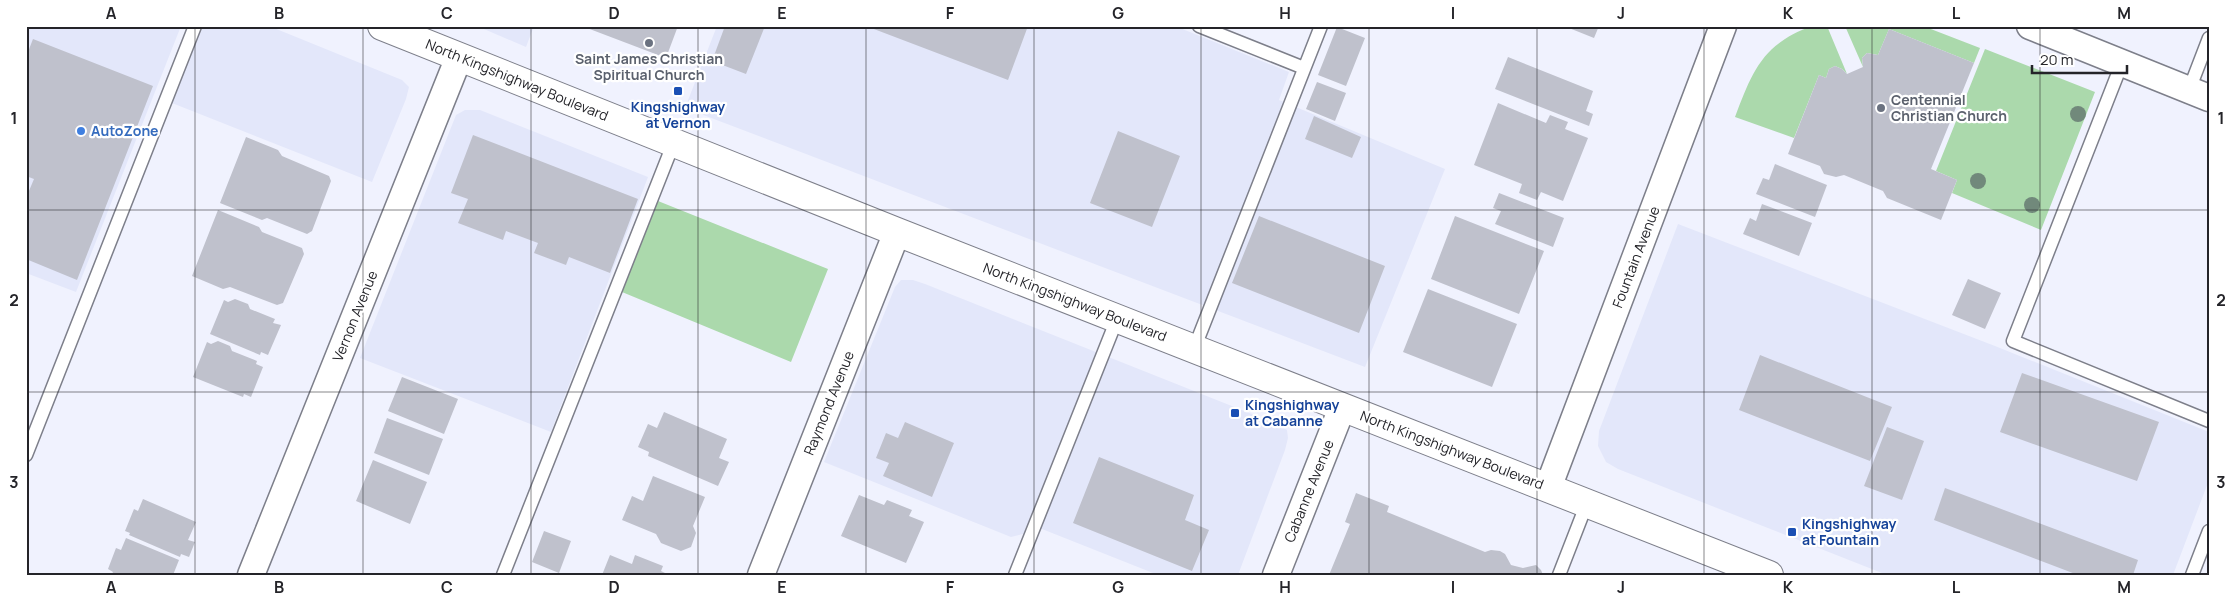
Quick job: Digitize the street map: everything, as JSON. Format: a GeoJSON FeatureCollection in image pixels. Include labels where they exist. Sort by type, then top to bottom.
{"type":"FeatureCollection","features":[{"type":"Feature","properties":{"kind":"main road","name":"North Kingshighway Boulevard"},"geometry":{"type":"LineString","coordinates":[[382,26],[897,232],[1769,575]]}},
{"type":"Feature","properties":{"kind":"street","name":"Fountain Avenue"},"geometry":{"type":"LineString","coordinates":[[1548,488],[1723,26]]}},
{"type":"Feature","properties":{"kind":"street"},"geometry":{"type":"LineString","coordinates":[[2030,26],[2199,94]]}},
{"type":"Feature","properties":{"kind":"street","name":"Vernon Avenue"},"geometry":{"type":"LineString","coordinates":[[252,575],[459,58]]}},
{"type":"Feature","properties":{"kind":"street","name":"Raymond Avenue"},"geometry":{"type":"LineString","coordinates":[[761,575],[897,232]]}},
{"type":"Feature","properties":{"kind":"street","name":"Cabanne Avenue"},"geometry":{"type":"LineString","coordinates":[[1276,575],[1342,408]]}},
{"type":"Feature","properties":{"kind":"lane"},"geometry":{"type":"LineString","coordinates":[[26,455],[195,26]]}},
{"type":"Feature","properties":{"kind":"lane"},"geometry":{"type":"LineString","coordinates":[[1199,26],[1304,68]]}},
{"type":"Feature","properties":{"kind":"lane"},"geometry":{"type":"LineString","coordinates":[[1194,349],[1321,26]]}},
{"type":"Feature","properties":{"kind":"lane"},"geometry":{"type":"LineString","coordinates":[[2199,94],[2209,38]]}},
{"type":"Feature","properties":{"kind":"lane"},"geometry":{"type":"LineString","coordinates":[[2122,63],[2013,342],[2209,421]]}},
{"type":"Feature","properties":{"kind":"lane"},"geometry":{"type":"LineString","coordinates":[[503,575],[674,142]]}},
{"type":"Feature","properties":{"kind":"lane"},"geometry":{"type":"LineString","coordinates":[[1015,575],[1117,318]]}},
{"type":"Feature","properties":{"kind":"lane"},"geometry":{"type":"LineString","coordinates":[[1559,575],[1587,503]]}},
{"type":"Feature","properties":{"kind":"lane"},"geometry":{"type":"LineString","coordinates":[[2192,575],[2209,531]]}},
{"type":"Feature","properties":{"kind":"shaded area","name":"AutoZone"},"geometry":{"type":"Polygon","coordinates":[[[26,26],[181,26],[76,292],[26,273],[26,26]]]}},
{"type":"Feature","properties":{"kind":"shaded area"},"geometry":{"type":"Polygon","coordinates":[[[203,26],[269,26],[402,80],[409,87],[406,99],[372,182],[172,103],[203,26]]]}},
{"type":"Feature","properties":{"kind":"shaded area"},"geometry":{"type":"Polygon","coordinates":[[[477,26],[534,26],[526,47],[477,26]]]}},
{"type":"Feature","properties":{"kind":"shaded area"},"geometry":{"type":"Polygon","coordinates":[[[717,26],[1175,26],[1289,72],[1279,100],[1445,169],[1365,367],[685,108],[717,26]]]}},
{"type":"Feature","properties":{"kind":"shaded area"},"geometry":{"type":"Polygon","coordinates":[[[465,110],[480,110],[648,177],[551,432],[360,358],[456,115],[465,110]]]}},
{"type":"Feature","properties":{"kind":"shaded area"},"geometry":{"type":"Polygon","coordinates":[[[1678,224],[1995,346],[2209,432],[2209,480],[2173,575],[1887,575],[1618,469],[1606,462],[1598,446],[1599,431],[1678,224]]]}},
{"type":"Feature","properties":{"kind":"shaded area"},"geometry":{"type":"Polygon","coordinates":[[[901,280],[913,280],[925,284],[1277,424],[1287,430],[1288,438],[1285,450],[1238,575],[1158,575],[1042,529],[1011,537],[824,462],[895,287],[901,280]]]}},
{"type":"Feature","properties":{"kind":"green space"},"geometry":{"type":"Polygon","coordinates":[[[1812,26],[1827,26],[1847,74],[1835,66],[1829,69],[1826,78],[1819,75],[1794,138],[1735,117],[1747,86],[1761,61],[1781,41],[1812,26]]]}},
{"type":"Feature","properties":{"kind":"green space"},"geometry":{"type":"Polygon","coordinates":[[[1845,26],[1923,26],[1980,48],[1974,63],[1889,29],[1878,55],[1867,53],[1862,58],[1863,67],[1845,26]]]}},
{"type":"Feature","properties":{"kind":"green space"},"geometry":{"type":"Polygon","coordinates":[[[1985,49],[2095,92],[2041,230],[1952,193],[1957,180],[1936,171],[1985,49]]]}},
{"type":"Feature","properties":{"kind":"green space"},"geometry":{"type":"Polygon","coordinates":[[[658,201],[828,269],[791,362],[622,292],[658,201]]]}},
{"type":"Feature","properties":{"kind":"building","name":"Saint James Christian Spiritual Church"},"geometry":{"type":"Polygon","coordinates":[[[588,26],[678,26],[666,58],[587,28],[588,26]]]}},
{"type":"Feature","properties":{"kind":"building"},"geometry":{"type":"Polygon","coordinates":[[[725,26],[765,26],[746,74],[712,61],[725,26]]]}},
{"type":"Feature","properties":{"kind":"building"},"geometry":{"type":"Polygon","coordinates":[[[866,26],[1028,26],[1008,80],[866,26]]]}},
{"type":"Feature","properties":{"kind":"building"},"geometry":{"type":"Polygon","coordinates":[[[1564,26],[1599,26],[1594,38],[1564,26]]]}},
{"type":"Feature","properties":{"kind":"building"},"geometry":{"type":"Polygon","coordinates":[[[1337,27],[1365,38],[1346,86],[1318,75],[1337,27]]]}},
{"type":"Feature","properties":{"kind":"building","name":"Centennial Christian Church"},"geometry":{"type":"Polygon","coordinates":[[[1889,29],[1974,63],[1931,169],[1957,180],[1941,220],[1887,198],[1883,191],[1844,175],[1836,177],[1824,174],[1820,166],[1788,154],[1819,75],[1826,78],[1829,69],[1835,66],[1847,74],[1863,67],[1862,58],[1867,53],[1878,55],[1889,29]]]}},
{"type":"Feature","properties":{"kind":"building","name":"AutoZone"},"geometry":{"type":"Polygon","coordinates":[[[33,39],[153,86],[77,280],[26,259],[26,198],[34,179],[26,176],[26,57],[33,39]]]}},
{"type":"Feature","properties":{"kind":"building"},"geometry":{"type":"Polygon","coordinates":[[[1508,57],[1593,91],[1586,111],[1593,114],[1589,126],[1495,89],[1508,57]]]}},
{"type":"Feature","properties":{"kind":"building"},"geometry":{"type":"Polygon","coordinates":[[[1317,82],[1346,93],[1335,121],[1306,109],[1317,82]]]}},
{"type":"Feature","properties":{"kind":"building"},"geometry":{"type":"Polygon","coordinates":[[[1498,103],[1546,123],[1550,115],[1568,122],[1565,129],[1588,138],[1563,201],[1541,192],[1537,200],[1519,193],[1522,184],[1474,165],[1498,103]]]}},
{"type":"Feature","properties":{"kind":"building"},"geometry":{"type":"Polygon","coordinates":[[[1314,116],[1361,137],[1352,158],[1305,139],[1314,116]]]}},
{"type":"Feature","properties":{"kind":"building"},"geometry":{"type":"Polygon","coordinates":[[[1118,131],[1180,156],[1152,227],[1090,203],[1118,131]]]}},
{"type":"Feature","properties":{"kind":"building"},"geometry":{"type":"Polygon","coordinates":[[[473,135],[638,199],[610,273],[569,257],[566,265],[534,253],[538,243],[506,231],[503,240],[458,223],[468,199],[451,193],[473,135]]]}},
{"type":"Feature","properties":{"kind":"building"},"geometry":{"type":"Polygon","coordinates":[[[246,137],[278,150],[282,156],[329,176],[331,181],[312,231],[307,234],[267,218],[262,220],[220,203],[246,137]]]}},
{"type":"Feature","properties":{"kind":"building"},"geometry":{"type":"Polygon","coordinates":[[[1775,164],[1827,185],[1815,217],[1756,194],[1763,178],[1769,180],[1775,164]]]}},
{"type":"Feature","properties":{"kind":"building"},"geometry":{"type":"Polygon","coordinates":[[[1499,193],[1564,218],[1553,247],[1495,224],[1501,211],[1493,208],[1499,193]]]}},
{"type":"Feature","properties":{"kind":"building"},"geometry":{"type":"Polygon","coordinates":[[[1762,204],[1812,223],[1799,256],[1743,234],[1750,218],[1756,221],[1762,204]]]}},
{"type":"Feature","properties":{"kind":"building"},"geometry":{"type":"Polygon","coordinates":[[[218,210],[259,227],[262,232],[302,248],[304,254],[283,303],[277,305],[230,287],[223,289],[192,276],[218,210]]]}},
{"type":"Feature","properties":{"kind":"building"},"geometry":{"type":"Polygon","coordinates":[[[1259,216],[1385,266],[1359,333],[1232,283],[1259,216]]]}},
{"type":"Feature","properties":{"kind":"building"},"geometry":{"type":"Polygon","coordinates":[[[1455,216],[1544,251],[1519,314],[1431,279],[1455,216]]]}},
{"type":"Feature","properties":{"kind":"building"},"geometry":{"type":"Polygon","coordinates":[[[1968,279],[2001,293],[1985,329],[1952,315],[1968,279]]]}},
{"type":"Feature","properties":{"kind":"building"},"geometry":{"type":"Polygon","coordinates":[[[1428,289],[1517,324],[1492,387],[1403,352],[1428,289]]]}},
{"type":"Feature","properties":{"kind":"building"},"geometry":{"type":"Polygon","coordinates":[[[235,299],[248,304],[250,309],[275,319],[273,323],[281,325],[268,355],[261,352],[260,355],[210,334],[224,300],[228,302],[235,299]]]}},
{"type":"Feature","properties":{"kind":"building"},"geometry":{"type":"Polygon","coordinates":[[[218,341],[230,346],[232,351],[257,361],[256,364],[263,367],[251,397],[244,394],[243,397],[193,377],[207,342],[211,344],[218,341]]]}},
{"type":"Feature","properties":{"kind":"building"},"geometry":{"type":"Polygon","coordinates":[[[1760,355],[1892,407],[1870,461],[1739,410],[1760,355]]]}},
{"type":"Feature","properties":{"kind":"building"},"geometry":{"type":"Polygon","coordinates":[[[2022,373],[2159,422],[2137,481],[2000,432],[2022,373]]]}},
{"type":"Feature","properties":{"kind":"building"},"geometry":{"type":"Polygon","coordinates":[[[402,377],[458,399],[444,434],[388,411],[402,377]]]}},
{"type":"Feature","properties":{"kind":"building"},"geometry":{"type":"Polygon","coordinates":[[[664,412],[727,439],[719,458],[729,462],[718,486],[648,456],[649,452],[638,447],[648,424],[657,428],[664,412]]]}},
{"type":"Feature","properties":{"kind":"building"},"geometry":{"type":"Polygon","coordinates":[[[387,418],[443,439],[429,475],[374,453],[387,418]]]}},
{"type":"Feature","properties":{"kind":"building"},"geometry":{"type":"Polygon","coordinates":[[[905,422],[954,443],[932,497],[883,476],[889,463],[876,458],[886,433],[898,438],[905,422]]]}},
{"type":"Feature","properties":{"kind":"building"},"geometry":{"type":"Polygon","coordinates":[[[1887,427],[1924,441],[1902,500],[1864,486],[1887,427]]]}},
{"type":"Feature","properties":{"kind":"building"},"geometry":{"type":"Polygon","coordinates":[[[1099,457],[1194,495],[1185,520],[1209,530],[1192,571],[1073,523],[1099,457]]]}},
{"type":"Feature","properties":{"kind":"building"},"geometry":{"type":"Polygon","coordinates":[[[373,460],[427,482],[410,524],[356,501],[373,460]]]}},
{"type":"Feature","properties":{"kind":"building"},"geometry":{"type":"Polygon","coordinates":[[[653,476],[705,497],[693,526],[696,533],[691,547],[681,551],[661,543],[656,534],[622,520],[632,496],[643,501],[653,476]]]}},
{"type":"Feature","properties":{"kind":"building"},"geometry":{"type":"Polygon","coordinates":[[[1945,488],[2138,560],[2133,575],[2078,575],[1934,520],[1945,488]]]}},
{"type":"Feature","properties":{"kind":"building"},"geometry":{"type":"Polygon","coordinates":[[[1356,493],[1389,506],[1387,512],[1485,552],[1491,550],[1500,551],[1505,554],[1511,565],[1523,568],[1536,565],[1543,575],[1329,575],[1350,524],[1345,522],[1356,493]]]}},
{"type":"Feature","properties":{"kind":"building"},"geometry":{"type":"Polygon","coordinates":[[[859,495],[884,505],[887,500],[912,510],[909,516],[924,522],[906,563],[841,536],[859,495]]]}},
{"type":"Feature","properties":{"kind":"building"},"geometry":{"type":"Polygon","coordinates":[[[143,499],[196,522],[188,540],[195,542],[189,557],[181,554],[180,557],[129,535],[130,533],[125,531],[134,509],[138,511],[143,499]]]}},
{"type":"Feature","properties":{"kind":"building"},"geometry":{"type":"Polygon","coordinates":[[[544,531],[571,541],[559,573],[532,562],[544,531]]]}},
{"type":"Feature","properties":{"kind":"building"},"geometry":{"type":"Polygon","coordinates":[[[126,538],[179,560],[173,575],[112,574],[113,572],[108,569],[116,548],[121,550],[126,538]]]}},
{"type":"Feature","properties":{"kind":"building"},"geometry":{"type":"Polygon","coordinates":[[[610,555],[632,564],[635,555],[663,566],[661,571],[669,575],[602,575],[610,555]]]}},
{"type":"Feature","properties":{"kind":"place","name":"Saint James Christian Spiritual Church"},"geometry":{"type":"Point","coordinates":[649,43]}},
{"type":"Feature","properties":{"kind":"place","name":"Kingshighway at Vernon"},"geometry":{"type":"Point","coordinates":[678,91]}},
{"type":"Feature","properties":{"kind":"place","name":"Centennial Christian Church"},"geometry":{"type":"Point","coordinates":[1881,108]}},
{"type":"Feature","properties":{"kind":"place","name":"AutoZone"},"geometry":{"type":"Point","coordinates":[81,131]}},
{"type":"Feature","properties":{"kind":"place","name":"Kingshighway at Cabanne"},"geometry":{"type":"Point","coordinates":[1235,413]}},
{"type":"Feature","properties":{"kind":"place","name":"Kingshighway at Fountain"},"geometry":{"type":"Point","coordinates":[1792,532]}}]}
